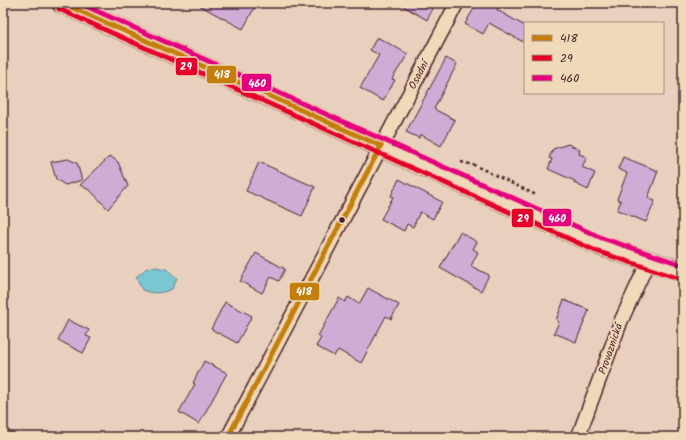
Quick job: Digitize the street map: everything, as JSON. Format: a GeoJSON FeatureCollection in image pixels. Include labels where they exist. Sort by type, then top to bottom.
{"type":"FeatureCollection","features":[{"type":"Feature","properties":{"kind":"main road"},"geometry":{"type":"LineString","coordinates":[[62,3],[599,245],[683,272]]}},
{"type":"Feature","properties":{"kind":"street","name":"Osadní"},"geometry":{"type":"LineString","coordinates":[[228,437],[457,3]]}},
{"type":"Feature","properties":{"kind":"street","name":"Provaznická"},"geometry":{"type":"LineString","coordinates":[[578,437],[621,321],[648,262]]}},
{"type":"Feature","properties":{"kind":"green space"},"geometry":{"type":"Polygon","coordinates":[[[3,428],[21,437],[3,437],[3,428]]]}},
{"type":"Feature","properties":{"kind":"water"},"geometry":{"type":"Polygon","coordinates":[[[156,267],[166,269],[177,278],[172,289],[157,293],[142,290],[136,277],[147,268],[156,267]]]}},
{"type":"Feature","properties":{"kind":"building"},"geometry":{"type":"Polygon","coordinates":[[[195,3],[257,3],[243,29],[195,3]]]}},
{"type":"Feature","properties":{"kind":"building"},"geometry":{"type":"Polygon","coordinates":[[[398,3],[436,3],[427,20],[398,3]]]}},
{"type":"Feature","properties":{"kind":"building"},"geometry":{"type":"Polygon","coordinates":[[[477,3],[501,3],[497,10],[524,25],[524,42],[489,23],[483,34],[465,24],[477,3]]]}},
{"type":"Feature","properties":{"kind":"building"},"geometry":{"type":"Polygon","coordinates":[[[377,37],[408,54],[392,79],[395,80],[383,101],[360,88],[379,55],[370,50],[377,37]]]}},
{"type":"Feature","properties":{"kind":"building"},"geometry":{"type":"Polygon","coordinates":[[[446,58],[457,64],[434,109],[455,120],[441,146],[420,134],[419,138],[406,132],[446,58]]]}},
{"type":"Feature","properties":{"kind":"building"},"geometry":{"type":"Polygon","coordinates":[[[568,144],[580,150],[579,154],[587,157],[582,167],[595,173],[588,190],[574,183],[575,181],[548,169],[552,159],[549,158],[553,149],[568,144]]]}},
{"type":"Feature","properties":{"kind":"building"},"geometry":{"type":"Polygon","coordinates":[[[110,156],[118,162],[128,186],[108,209],[91,191],[80,185],[110,156]]]}},
{"type":"Feature","properties":{"kind":"building"},"geometry":{"type":"Polygon","coordinates":[[[623,157],[658,171],[648,198],[655,201],[646,222],[617,210],[621,201],[617,199],[627,173],[618,169],[623,157]]]}},
{"type":"Feature","properties":{"kind":"building"},"geometry":{"type":"Polygon","coordinates":[[[68,159],[77,163],[82,180],[65,185],[56,179],[51,162],[68,159]]]}},
{"type":"Feature","properties":{"kind":"building"},"geometry":{"type":"Polygon","coordinates":[[[259,162],[315,187],[302,216],[246,191],[259,162]]]}},
{"type":"Feature","properties":{"kind":"building"},"geometry":{"type":"Polygon","coordinates":[[[399,179],[442,202],[433,219],[420,212],[413,227],[407,224],[404,231],[381,219],[393,197],[391,196],[399,179]]]}},
{"type":"Feature","properties":{"kind":"building"},"geometry":{"type":"Polygon","coordinates":[[[460,232],[477,242],[473,249],[478,252],[471,266],[489,275],[481,291],[440,268],[460,232]]]}},
{"type":"Feature","properties":{"kind":"building"},"geometry":{"type":"Polygon","coordinates":[[[256,253],[285,269],[279,281],[271,277],[262,293],[240,281],[256,253]]]}},
{"type":"Feature","properties":{"kind":"building"},"geometry":{"type":"Polygon","coordinates":[[[368,288],[399,305],[391,319],[386,316],[361,363],[338,350],[334,356],[316,346],[321,338],[318,336],[339,298],[345,302],[348,297],[359,304],[368,288]]]}},
{"type":"Feature","properties":{"kind":"building"},"geometry":{"type":"Polygon","coordinates":[[[564,300],[589,310],[576,342],[554,333],[559,322],[556,320],[564,300]]]}},
{"type":"Feature","properties":{"kind":"building"},"geometry":{"type":"Polygon","coordinates":[[[225,302],[252,316],[237,343],[211,329],[225,302]]]}},
{"type":"Feature","properties":{"kind":"building"},"geometry":{"type":"Polygon","coordinates":[[[68,320],[89,330],[86,336],[91,338],[83,353],[58,340],[68,320]]]}},
{"type":"Feature","properties":{"kind":"building"},"geometry":{"type":"Polygon","coordinates":[[[204,361],[227,373],[199,424],[179,412],[195,384],[193,383],[204,361]]]}},
{"type":"Feature","properties":{"kind":"transit line","name":"418"},"geometry":{"type":"LineString","coordinates":[[62,3],[381,146]]}},
{"type":"Feature","properties":{"kind":"transit line","name":"460"},"geometry":{"type":"LineString","coordinates":[[79,3],[602,238],[683,265]]}},
{"type":"Feature","properties":{"kind":"transit line","name":"29"},"geometry":{"type":"LineString","coordinates":[[59,9],[596,251],[681,279]]}},
{"type":"Feature","properties":{"kind":"transit line","name":"418"},"geometry":{"type":"LineString","coordinates":[[228,437],[381,146]]}}]}
